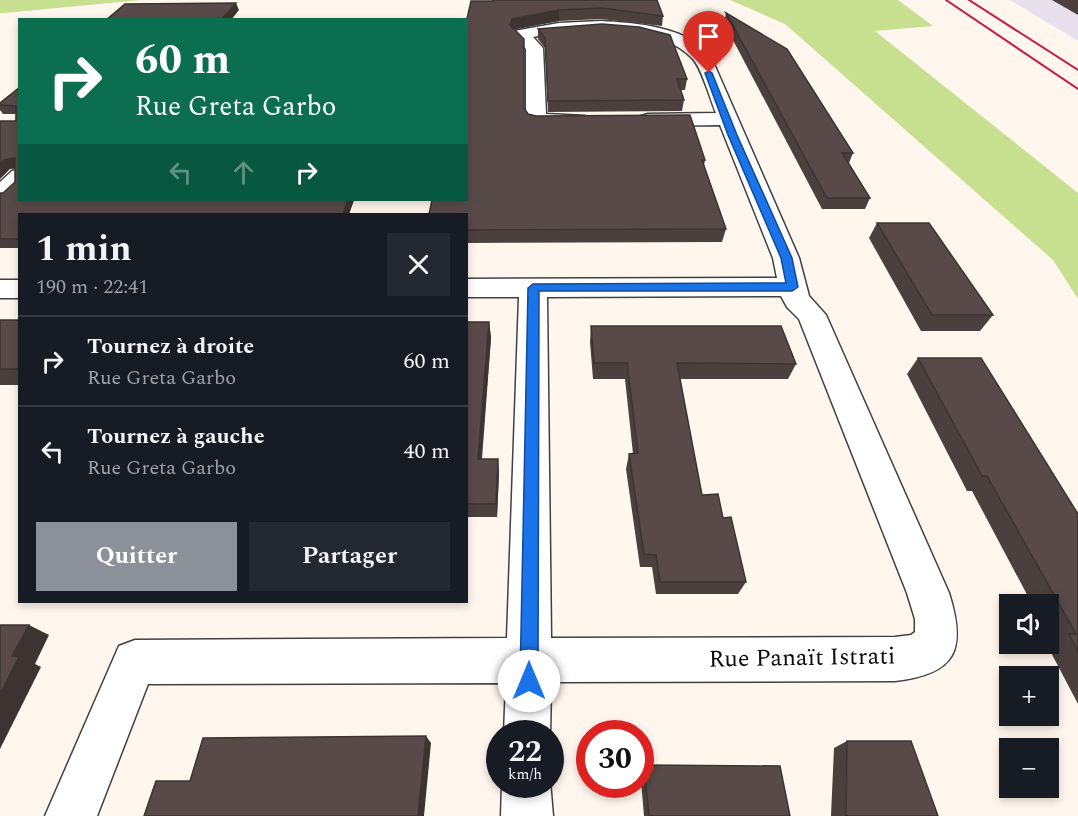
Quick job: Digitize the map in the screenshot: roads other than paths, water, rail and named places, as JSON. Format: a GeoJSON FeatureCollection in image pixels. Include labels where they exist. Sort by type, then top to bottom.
{"type":"FeatureCollection","features":[{"type":"Feature","properties":{"kind":"street"},"geometry":{"type":"LineString","coordinates":[[468,288],[792,287],[786,258],[702,57],[682,42],[651,32],[614,27],[549,28],[520,34],[535,48],[536,120],[594,120]]}},
{"type":"Feature","properties":{"kind":"street"},"geometry":{"type":"LineString","coordinates":[[628,120],[727,119]]}},
{"type":"Feature","properties":{"kind":"street"},"geometry":{"type":"LineString","coordinates":[[0,195],[18,178]]}},
{"type":"Feature","properties":{"kind":"street","name":"Rue Panaït Istrati"},"geometry":{"type":"LineString","coordinates":[[529,659],[895,658],[920,656],[936,642],[936,619],[928,593],[812,315],[796,300],[792,287]]}},
{"type":"Feature","properties":{"kind":"street"},"geometry":{"type":"LineString","coordinates":[[528,720],[533,288]]}},
{"type":"Feature","properties":{"kind":"street"},"geometry":{"type":"LineString","coordinates":[[0,290],[18,289]]}},
{"type":"Feature","properties":{"kind":"street"},"geometry":{"type":"LineString","coordinates":[[71,816],[135,662],[529,659]]}},
{"type":"Feature","properties":{"kind":"street"},"geometry":{"type":"LineString","coordinates":[[527,798],[527,816]]}},
{"type":"Feature","properties":{"kind":"railway"},"geometry":{"type":"LineString","coordinates":[[946,0],[1078,89]]}},
{"type":"Feature","properties":{"kind":"railway"},"geometry":{"type":"LineString","coordinates":[[969,0],[1078,70]]}}]}
